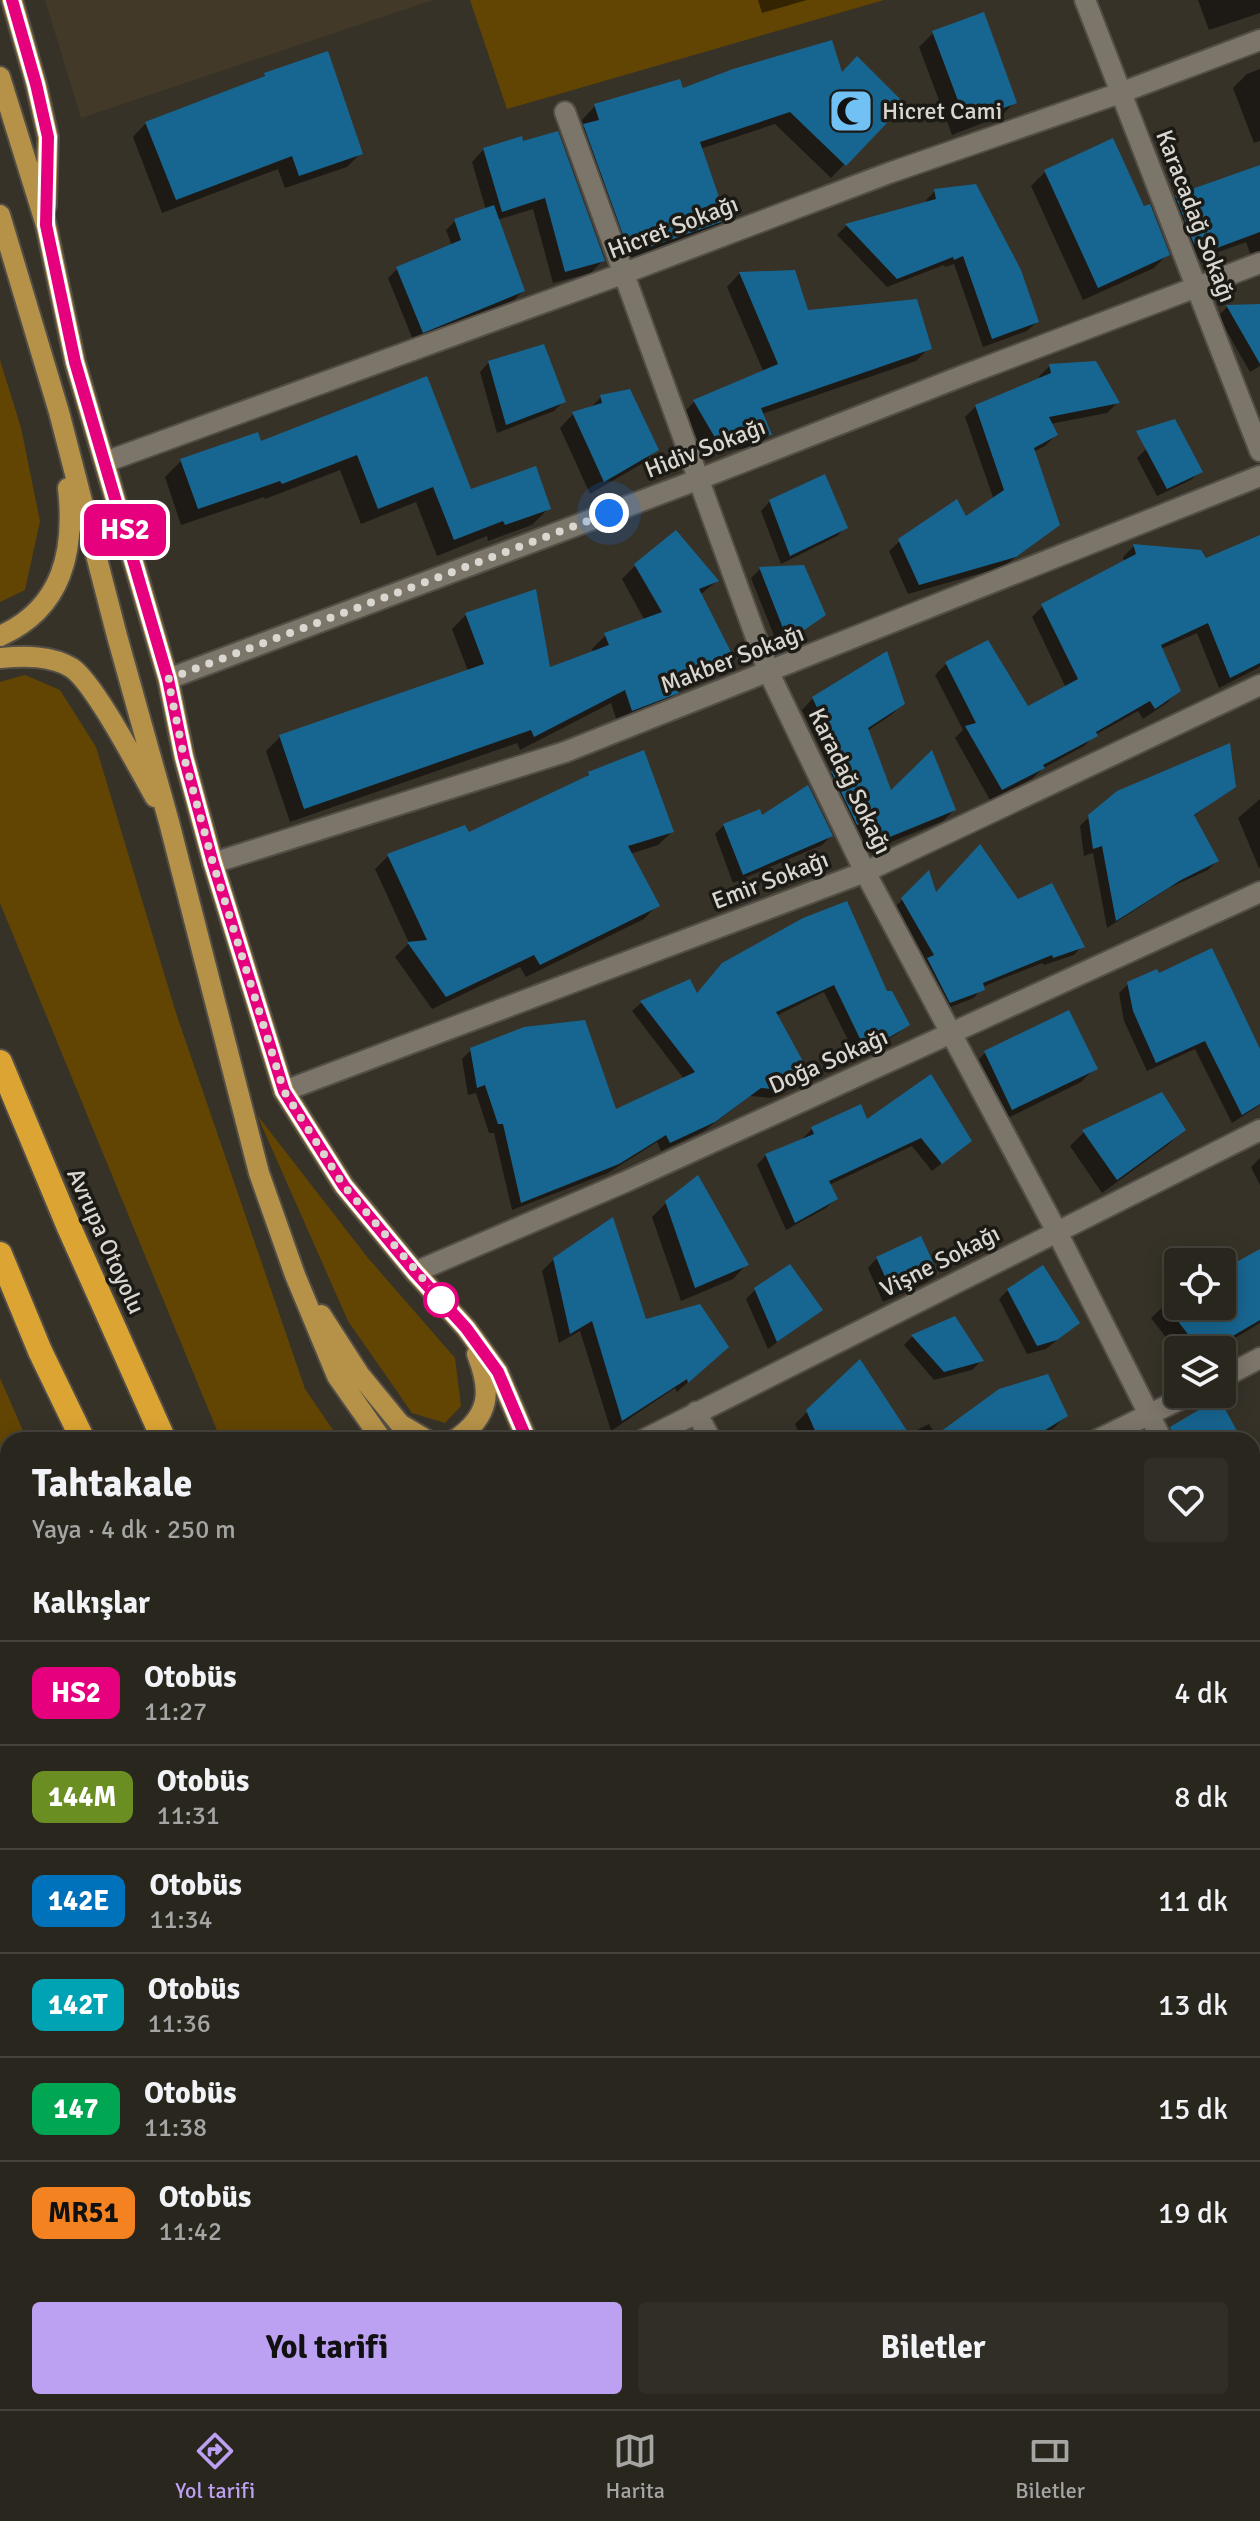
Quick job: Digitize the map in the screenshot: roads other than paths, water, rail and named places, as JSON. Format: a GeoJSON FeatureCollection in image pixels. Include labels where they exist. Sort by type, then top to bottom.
{"type":"FeatureCollection","features":[{"type":"Feature","properties":{"kind":"highway","name":"Avrupa Otoyolu"},"geometry":{"type":"LineString","coordinates":[[0,1062],[62,1212],[160,1432]]}},
{"type":"Feature","properties":{"kind":"highway"},"geometry":{"type":"LineString","coordinates":[[0,1254],[40,1351],[79,1432]]}},
{"type":"Feature","properties":{"kind":"main road"},"geometry":{"type":"LineString","coordinates":[[12,0],[48,137],[46,225]]}},
{"type":"Feature","properties":{"kind":"main road"},"geometry":{"type":"LineString","coordinates":[[0,77],[46,225],[75,362],[168,679],[184,757],[213,863],[284,1091],[344,1186],[466,1328],[498,1372],[524,1432]]}},
{"type":"Feature","properties":{"kind":"main road"},"geometry":{"type":"LineString","coordinates":[[0,215],[59,412],[259,1173],[295,1275],[337,1376],[376,1432]]}},
{"type":"Feature","properties":{"kind":"main road"},"geometry":{"type":"LineString","coordinates":[[0,636],[15,629],[41,609],[67,562],[70,510],[59,412]]}},
{"type":"Feature","properties":{"kind":"main road"},"geometry":{"type":"LineString","coordinates":[[0,658],[45,657],[73,669],[100,704],[169,822]]}},
{"type":"Feature","properties":{"kind":"main road"},"geometry":{"type":"LineString","coordinates":[[295,1275],[359,1374],[400,1424],[414,1432]]}},
{"type":"Feature","properties":{"kind":"main road"},"geometry":{"type":"LineString","coordinates":[[466,1328],[485,1375],[486,1408],[466,1432]]}},
{"type":"Feature","properties":{"kind":"street","name":"Karacadağ Sokağı"},"geometry":{"type":"LineString","coordinates":[[1085,0],[1260,451]]}},
{"type":"Feature","properties":{"kind":"street","name":"Hicret Sokağı"},"geometry":{"type":"LineString","coordinates":[[105,462],[1260,40]]}},
{"type":"Feature","properties":{"kind":"street","name":"Karadağ Sokağı"},"geometry":{"type":"LineString","coordinates":[[565,112],[769,673],[865,872],[1057,1232],[1158,1432]]}},
{"type":"Feature","properties":{"kind":"street","name":"Hidiv Sokağı"},"geometry":{"type":"LineString","coordinates":[[168,679],[1260,263]]}},
{"type":"Feature","properties":{"kind":"street","name":"Makber Sokağı"},"geometry":{"type":"LineString","coordinates":[[213,863],[565,752],[1260,476]]}},
{"type":"Feature","properties":{"kind":"street","name":"Emir Sokağı"},"geometry":{"type":"LineString","coordinates":[[284,1091],[865,872],[1260,685]]}},
{"type":"Feature","properties":{"kind":"street","name":"Doğa Sokağı"},"geometry":{"type":"LineString","coordinates":[[415,1272],[625,1182],[1260,892]]}},
{"type":"Feature","properties":{"kind":"street","name":"Vişne Sokağı"},"geometry":{"type":"LineString","coordinates":[[658,1432],[1260,1130]]}},
{"type":"Feature","properties":{"kind":"street"},"geometry":{"type":"LineString","coordinates":[[1236,1371],[1260,1358]]}},
{"type":"Feature","properties":{"kind":"street"},"geometry":{"type":"LineString","coordinates":[[1114,1432],[1164,1408]]}},
{"type":"Feature","properties":{"kind":"street"},"geometry":{"type":"LineString","coordinates":[[696,1412],[707,1432]]}},
{"type":"Feature","properties":{"kind":"place","name":"Hicret Cami"},"geometry":{"type":"Point","coordinates":[851,111]}}]}
